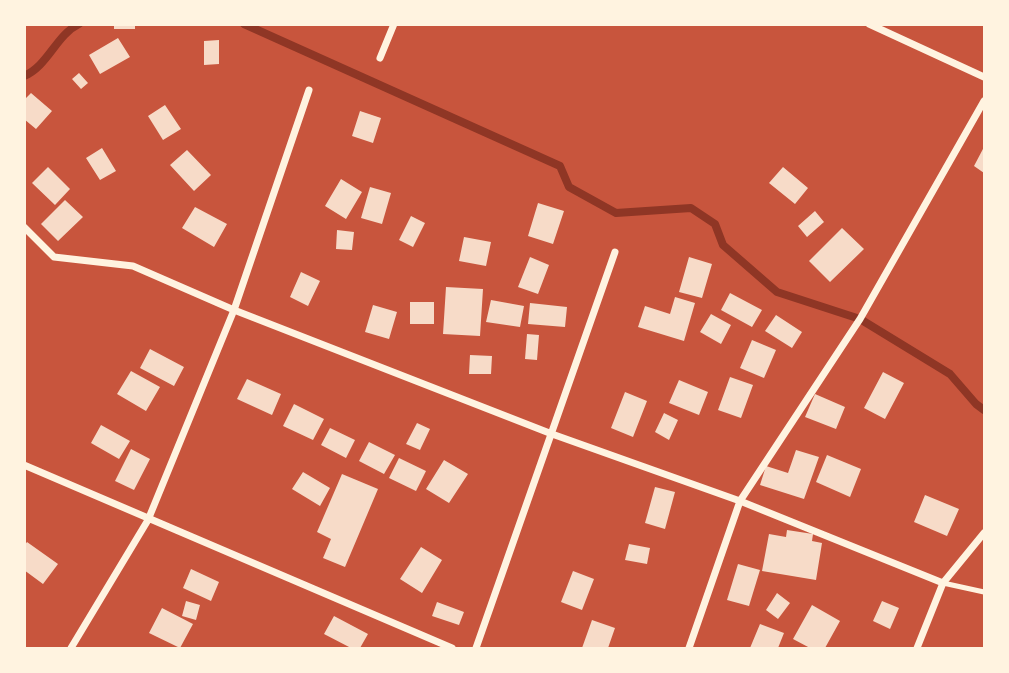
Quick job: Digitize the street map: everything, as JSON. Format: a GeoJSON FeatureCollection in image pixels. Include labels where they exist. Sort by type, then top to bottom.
{"type":"FeatureCollection","features":[{"type":"Feature","properties":{"kind":"street"},"geometry":{"type":"LineString","coordinates":[[380,58],[394,24]]}},
{"type":"Feature","properties":{"kind":"street"},"geometry":{"type":"LineString","coordinates":[[869,24],[985,77]]}},
{"type":"Feature","properties":{"kind":"street"},"geometry":{"type":"LineString","coordinates":[[71,649],[148,520],[234,310],[309,90]]}},
{"type":"Feature","properties":{"kind":"street"},"geometry":{"type":"LineString","coordinates":[[689,649],[740,501],[860,319],[985,101]]}},
{"type":"Feature","properties":{"kind":"street"},"geometry":{"type":"LineString","coordinates":[[24,227],[54,257],[133,266],[234,310],[552,434],[740,501],[943,583]]}},
{"type":"Feature","properties":{"kind":"street"},"geometry":{"type":"LineString","coordinates":[[476,649],[615,252]]}},
{"type":"Feature","properties":{"kind":"street"},"geometry":{"type":"LineString","coordinates":[[24,466],[452,649]]}},
{"type":"Feature","properties":{"kind":"street"},"geometry":{"type":"LineString","coordinates":[[918,649],[943,583],[985,533]]}},
{"type":"Feature","properties":{"kind":"lane"},"geometry":{"type":"LineString","coordinates":[[943,583],[985,592]]}},
{"type":"Feature","properties":{"kind":"building"},"geometry":{"type":"Polygon","coordinates":[[[114,24],[135,24],[135,29],[114,29],[114,24]]]}},
{"type":"Feature","properties":{"kind":"building"},"geometry":{"type":"Polygon","coordinates":[[[118,38],[130,57],[100,74],[89,55],[118,38]]]}},
{"type":"Feature","properties":{"kind":"building"},"geometry":{"type":"Polygon","coordinates":[[[219,40],[219,64],[204,65],[204,41],[219,40]]]}},
{"type":"Feature","properties":{"kind":"building"},"geometry":{"type":"Polygon","coordinates":[[[79,73],[88,83],[81,89],[72,79],[79,73]]]}},
{"type":"Feature","properties":{"kind":"building"},"geometry":{"type":"Polygon","coordinates":[[[31,93],[52,111],[36,129],[24,119],[24,100],[31,93]]]}},
{"type":"Feature","properties":{"kind":"building"},"geometry":{"type":"Polygon","coordinates":[[[165,105],[181,129],[163,140],[148,116],[165,105]]]}},
{"type":"Feature","properties":{"kind":"building"},"geometry":{"type":"Polygon","coordinates":[[[360,111],[381,118],[373,143],[352,136],[360,111]]]}},
{"type":"Feature","properties":{"kind":"building"},"geometry":{"type":"Polygon","coordinates":[[[984,147],[984,173],[974,166],[984,147]]]}},
{"type":"Feature","properties":{"kind":"building"},"geometry":{"type":"Polygon","coordinates":[[[102,148],[116,171],[100,180],[86,158],[102,148]]]}},
{"type":"Feature","properties":{"kind":"building"},"geometry":{"type":"Polygon","coordinates":[[[187,150],[211,175],[194,191],[170,165],[187,150]]]}},
{"type":"Feature","properties":{"kind":"building"},"geometry":{"type":"Polygon","coordinates":[[[48,167],[70,189],[55,205],[32,183],[48,167]]]}},
{"type":"Feature","properties":{"kind":"building"},"geometry":{"type":"Polygon","coordinates":[[[783,167],[808,188],[795,204],[769,183],[783,167]]]}},
{"type":"Feature","properties":{"kind":"building"},"geometry":{"type":"Polygon","coordinates":[[[341,179],[362,192],[346,219],[325,206],[341,179]]]}},
{"type":"Feature","properties":{"kind":"building"},"geometry":{"type":"Polygon","coordinates":[[[370,187],[391,193],[382,224],[361,218],[370,187]]]}},
{"type":"Feature","properties":{"kind":"building"},"geometry":{"type":"Polygon","coordinates":[[[65,200],[83,217],[58,241],[41,224],[65,200]]]}},
{"type":"Feature","properties":{"kind":"building"},"geometry":{"type":"Polygon","coordinates":[[[538,203],[564,211],[553,244],[528,236],[538,203]]]}},
{"type":"Feature","properties":{"kind":"building"},"geometry":{"type":"Polygon","coordinates":[[[195,207],[227,224],[214,247],[182,228],[195,207]]]}},
{"type":"Feature","properties":{"kind":"building"},"geometry":{"type":"Polygon","coordinates":[[[815,211],[824,222],[807,237],[798,226],[815,211]]]}},
{"type":"Feature","properties":{"kind":"building"},"geometry":{"type":"Polygon","coordinates":[[[411,216],[425,223],[413,247],[399,240],[411,216]]]}},
{"type":"Feature","properties":{"kind":"building"},"geometry":{"type":"Polygon","coordinates":[[[842,228],[864,249],[830,282],[809,261],[842,228]]]}},
{"type":"Feature","properties":{"kind":"building"},"geometry":{"type":"Polygon","coordinates":[[[337,230],[354,232],[352,250],[336,249],[337,230]]]}},
{"type":"Feature","properties":{"kind":"building"},"geometry":{"type":"Polygon","coordinates":[[[464,237],[491,242],[486,266],[459,261],[464,237]]]}},
{"type":"Feature","properties":{"kind":"building"},"geometry":{"type":"Polygon","coordinates":[[[530,257],[549,265],[538,294],[518,287],[530,257]]]}},
{"type":"Feature","properties":{"kind":"building"},"geometry":{"type":"Polygon","coordinates":[[[689,257],[712,264],[702,298],[679,292],[689,257]]]}},
{"type":"Feature","properties":{"kind":"building"},"geometry":{"type":"Polygon","coordinates":[[[301,272],[320,281],[308,306],[290,297],[301,272]]]}},
{"type":"Feature","properties":{"kind":"building"},"geometry":{"type":"Polygon","coordinates":[[[446,287],[483,289],[480,336],[443,334],[446,287]]]}},
{"type":"Feature","properties":{"kind":"building"},"geometry":{"type":"Polygon","coordinates":[[[730,293],[762,310],[752,327],[721,310],[730,293]]]}},
{"type":"Feature","properties":{"kind":"building"},"geometry":{"type":"Polygon","coordinates":[[[675,297],[695,303],[684,341],[638,327],[645,306],[670,314],[675,297]]]}},
{"type":"Feature","properties":{"kind":"building"},"geometry":{"type":"Polygon","coordinates":[[[491,300],[524,306],[520,327],[486,322],[491,300]]]}},
{"type":"Feature","properties":{"kind":"building"},"geometry":{"type":"Polygon","coordinates":[[[410,302],[434,302],[434,324],[410,324],[410,302]]]}},
{"type":"Feature","properties":{"kind":"building"},"geometry":{"type":"Polygon","coordinates":[[[530,303],[567,307],[565,327],[528,324],[530,303]]]}},
{"type":"Feature","properties":{"kind":"building"},"geometry":{"type":"Polygon","coordinates":[[[373,305],[397,312],[389,339],[365,332],[373,305]]]}},
{"type":"Feature","properties":{"kind":"building"},"geometry":{"type":"Polygon","coordinates":[[[711,314],[731,325],[721,344],[700,332],[711,314]]]}},
{"type":"Feature","properties":{"kind":"building"},"geometry":{"type":"Polygon","coordinates":[[[776,315],[802,332],[792,348],[765,331],[776,315]]]}},
{"type":"Feature","properties":{"kind":"building"},"geometry":{"type":"Polygon","coordinates":[[[527,334],[539,335],[537,360],[525,359],[527,334]]]}},
{"type":"Feature","properties":{"kind":"building"},"geometry":{"type":"Polygon","coordinates":[[[752,340],[776,350],[764,378],[740,368],[752,340]]]}},
{"type":"Feature","properties":{"kind":"building"},"geometry":{"type":"Polygon","coordinates":[[[150,349],[184,367],[174,386],[140,368],[150,349]]]}},
{"type":"Feature","properties":{"kind":"building"},"geometry":{"type":"Polygon","coordinates":[[[470,355],[492,356],[491,374],[469,374],[470,355]]]}},
{"type":"Feature","properties":{"kind":"building"},"geometry":{"type":"Polygon","coordinates":[[[131,371],[160,387],[146,411],[117,394],[131,371]]]}},
{"type":"Feature","properties":{"kind":"building"},"geometry":{"type":"Polygon","coordinates":[[[883,372],[904,383],[885,419],[864,408],[883,372]]]}},
{"type":"Feature","properties":{"kind":"building"},"geometry":{"type":"Polygon","coordinates":[[[730,377],[753,385],[741,418],[718,410],[730,377]]]}},
{"type":"Feature","properties":{"kind":"building"},"geometry":{"type":"Polygon","coordinates":[[[247,379],[281,394],[272,415],[237,399],[247,379]]]}},
{"type":"Feature","properties":{"kind":"building"},"geometry":{"type":"Polygon","coordinates":[[[679,380],[708,392],[699,415],[669,403],[679,380]]]}},
{"type":"Feature","properties":{"kind":"building"},"geometry":{"type":"Polygon","coordinates":[[[625,392],[647,401],[633,437],[611,428],[625,392]]]}},
{"type":"Feature","properties":{"kind":"building"},"geometry":{"type":"Polygon","coordinates":[[[815,394],[845,407],[836,429],[805,417],[815,394]]]}},
{"type":"Feature","properties":{"kind":"building"},"geometry":{"type":"Polygon","coordinates":[[[294,404],[324,419],[313,440],[283,426],[294,404]]]}},
{"type":"Feature","properties":{"kind":"building"},"geometry":{"type":"Polygon","coordinates":[[[664,413],[678,420],[669,440],[655,432],[664,413]]]}},
{"type":"Feature","properties":{"kind":"building"},"geometry":{"type":"Polygon","coordinates":[[[417,423],[430,429],[420,450],[406,444],[417,423]]]}},
{"type":"Feature","properties":{"kind":"building"},"geometry":{"type":"Polygon","coordinates":[[[101,425],[130,441],[119,459],[91,443],[101,425]]]}},
{"type":"Feature","properties":{"kind":"building"},"geometry":{"type":"Polygon","coordinates":[[[330,428],[355,440],[346,458],[321,445],[330,428]]]}},
{"type":"Feature","properties":{"kind":"building"},"geometry":{"type":"Polygon","coordinates":[[[369,442],[395,455],[384,474],[359,461],[369,442]]]}},
{"type":"Feature","properties":{"kind":"building"},"geometry":{"type":"Polygon","coordinates":[[[131,449],[150,459],[134,490],[115,481],[131,449]]]}},
{"type":"Feature","properties":{"kind":"building"},"geometry":{"type":"Polygon","coordinates":[[[796,450],[819,457],[804,499],[760,485],[766,466],[788,473],[796,450]]]}},
{"type":"Feature","properties":{"kind":"building"},"geometry":{"type":"Polygon","coordinates":[[[827,455],[861,469],[850,497],[816,482],[827,455]]]}},
{"type":"Feature","properties":{"kind":"building"},"geometry":{"type":"Polygon","coordinates":[[[399,458],[426,471],[416,491],[389,478],[399,458]]]}},
{"type":"Feature","properties":{"kind":"building"},"geometry":{"type":"Polygon","coordinates":[[[444,460],[468,474],[449,503],[426,489],[444,460]]]}},
{"type":"Feature","properties":{"kind":"building"},"geometry":{"type":"Polygon","coordinates":[[[303,472],[330,488],[320,506],[292,489],[303,472]]]}},
{"type":"Feature","properties":{"kind":"building"},"geometry":{"type":"Polygon","coordinates":[[[342,474],[378,489],[345,567],[323,558],[331,539],[317,532],[342,474]]]}},
{"type":"Feature","properties":{"kind":"building"},"geometry":{"type":"Polygon","coordinates":[[[655,487],[675,492],[665,529],[645,523],[655,487]]]}},
{"type":"Feature","properties":{"kind":"building"},"geometry":{"type":"Polygon","coordinates":[[[925,495],[959,509],[947,536],[914,522],[925,495]]]}},
{"type":"Feature","properties":{"kind":"building"},"geometry":{"type":"Polygon","coordinates":[[[787,530],[813,534],[812,541],[822,543],[816,580],[762,571],[769,534],[786,537],[787,530]]]}},
{"type":"Feature","properties":{"kind":"building"},"geometry":{"type":"Polygon","coordinates":[[[27,542],[58,564],[43,584],[24,570],[24,546],[27,542]]]}},
{"type":"Feature","properties":{"kind":"building"},"geometry":{"type":"Polygon","coordinates":[[[629,544],[650,548],[647,564],[625,560],[629,544]]]}},
{"type":"Feature","properties":{"kind":"building"},"geometry":{"type":"Polygon","coordinates":[[[421,547],[442,560],[422,593],[400,579],[421,547]]]}},
{"type":"Feature","properties":{"kind":"building"},"geometry":{"type":"Polygon","coordinates":[[[738,564],[760,570],[749,606],[727,600],[738,564]]]}},
{"type":"Feature","properties":{"kind":"building"},"geometry":{"type":"Polygon","coordinates":[[[191,569],[219,582],[211,601],[183,588],[191,569]]]}},
{"type":"Feature","properties":{"kind":"building"},"geometry":{"type":"Polygon","coordinates":[[[573,571],[594,579],[582,610],[561,602],[573,571]]]}},
{"type":"Feature","properties":{"kind":"building"},"geometry":{"type":"Polygon","coordinates":[[[777,593],[790,603],[778,619],[766,610],[777,593]]]}},
{"type":"Feature","properties":{"kind":"building"},"geometry":{"type":"Polygon","coordinates":[[[186,601],[200,605],[196,620],[182,616],[186,601]]]}},
{"type":"Feature","properties":{"kind":"building"},"geometry":{"type":"Polygon","coordinates":[[[882,601],[899,608],[890,629],[873,621],[882,601]]]}},
{"type":"Feature","properties":{"kind":"building"},"geometry":{"type":"Polygon","coordinates":[[[437,602],[464,612],[459,625],[432,616],[437,602]]]}},
{"type":"Feature","properties":{"kind":"building"},"geometry":{"type":"Polygon","coordinates":[[[812,605],[840,621],[825,648],[810,648],[793,639],[812,605]]]}},
{"type":"Feature","properties":{"kind":"building"},"geometry":{"type":"Polygon","coordinates":[[[162,608],[193,624],[180,648],[149,633],[162,608]]]}},
{"type":"Feature","properties":{"kind":"building"},"geometry":{"type":"Polygon","coordinates":[[[334,616],[368,634],[360,648],[351,648],[324,634],[334,616]]]}},
{"type":"Feature","properties":{"kind":"building"},"geometry":{"type":"Polygon","coordinates":[[[592,620],[615,628],[608,648],[582,648],[592,620]]]}},
{"type":"Feature","properties":{"kind":"building"},"geometry":{"type":"Polygon","coordinates":[[[760,624],[784,633],[778,648],[750,648],[760,624]]]}},
{"type":"Feature","properties":{"kind":"waterway"},"geometry":{"type":"LineString","coordinates":[[24,76],[39,65],[64,35],[79,24]]}},
{"type":"Feature","properties":{"kind":"waterway"},"geometry":{"type":"LineString","coordinates":[[244,24],[560,166],[569,187],[616,213],[691,208],[715,224],[723,245],[777,292],[860,319],[950,374],[984,410]]}}]}
